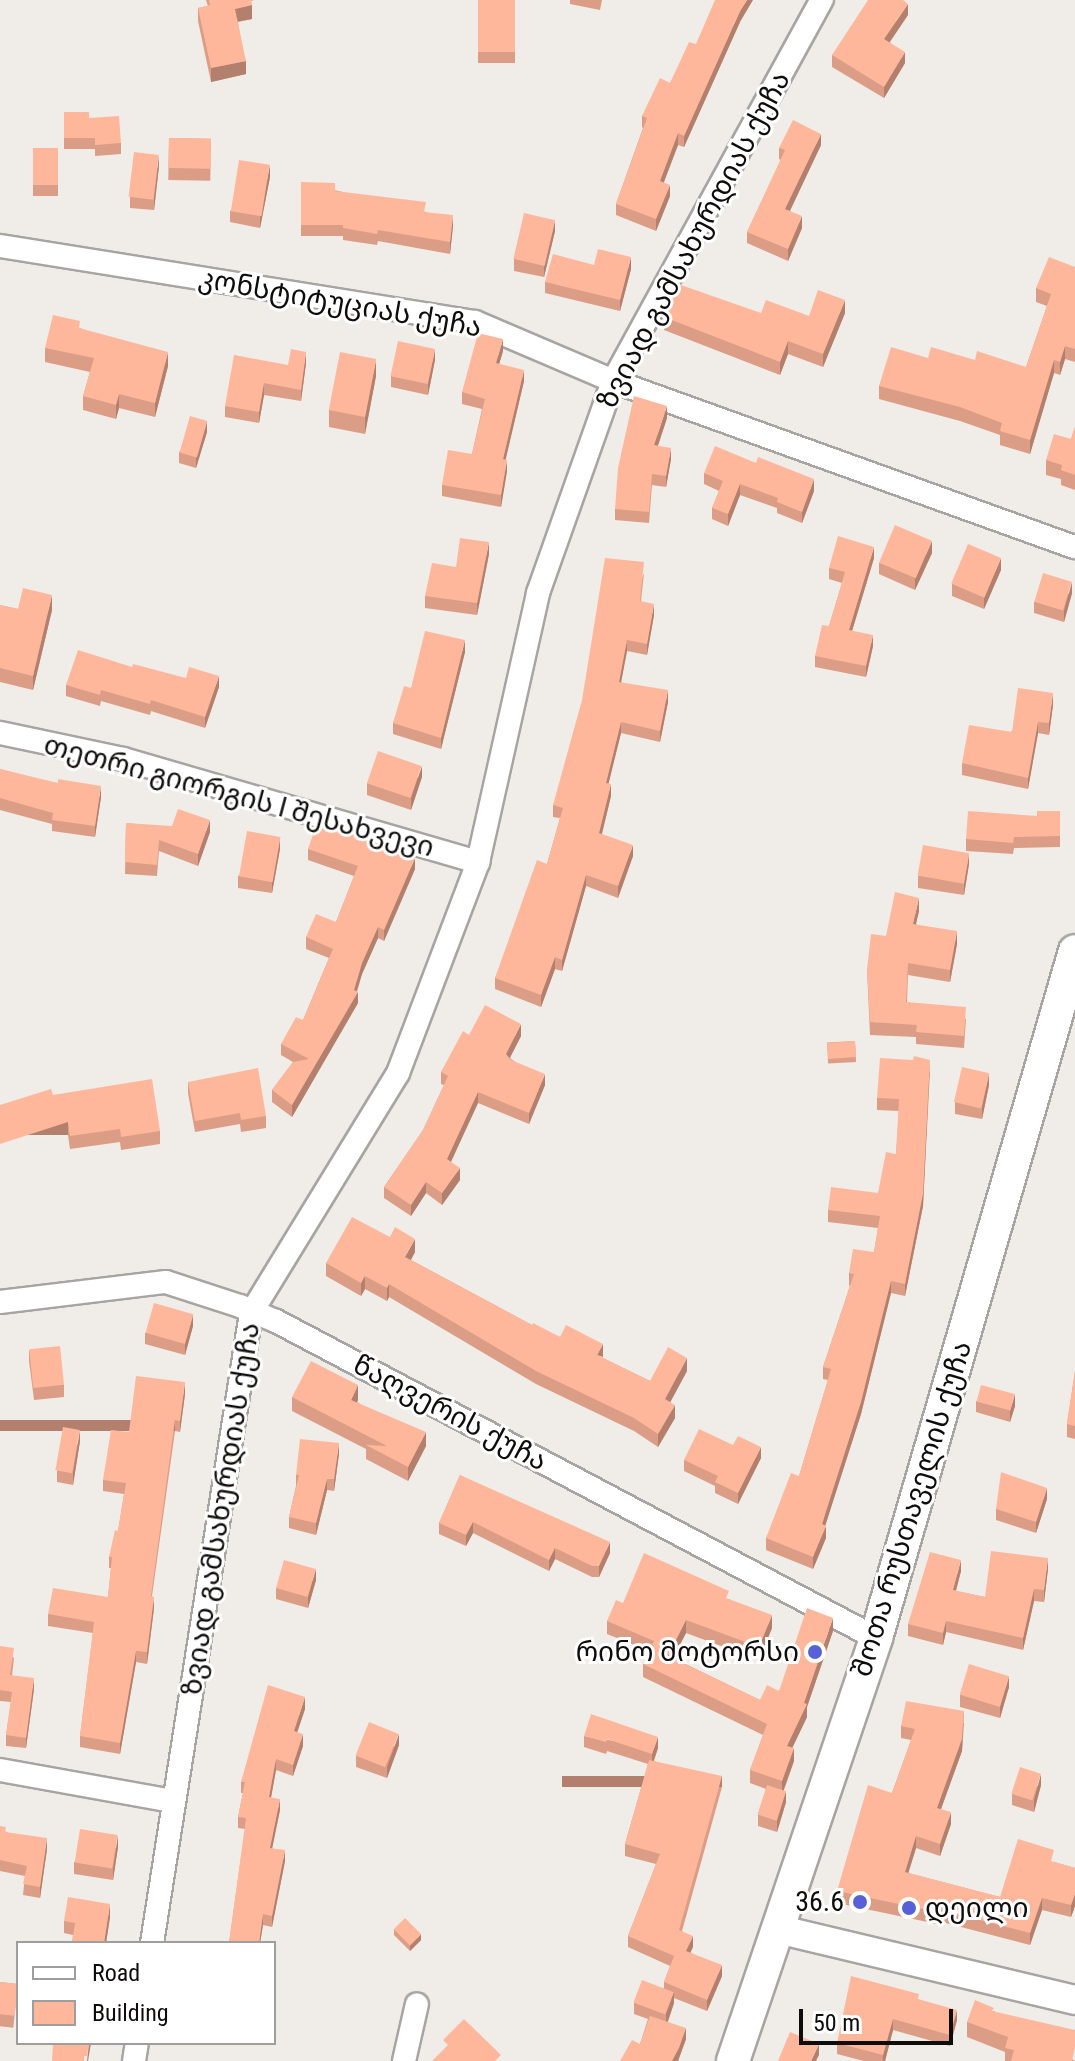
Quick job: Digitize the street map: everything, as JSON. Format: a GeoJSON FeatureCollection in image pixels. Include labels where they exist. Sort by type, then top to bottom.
{"type":"FeatureCollection","features":[{"type":"Feature","properties":{"kind":"main road","name":"შოთა რუსთაველის ქუჩა"},"geometry":{"type":"LineString","coordinates":[[733,2061],[876,1638],[1075,951]]}},
{"type":"Feature","properties":{"kind":"street","name":"ზვიად გამსახურდიას ქუჩა"},"geometry":{"type":"LineString","coordinates":[[152,1941],[251,1313],[398,1073],[478,862],[538,593],[613,381],[822,0]]}},
{"type":"Feature","properties":{"kind":"street","name":"კონსტიტუციას ქუჩა"},"geometry":{"type":"LineString","coordinates":[[0,246],[475,322],[613,381],[1075,547]]}},
{"type":"Feature","properties":{"kind":"street","name":"თეთრი გიორგის I შესახვევი"},"geometry":{"type":"LineString","coordinates":[[0,733],[123,759],[478,862]]}},
{"type":"Feature","properties":{"kind":"street","name":"წაღვერის ქუჩა"},"geometry":{"type":"LineString","coordinates":[[0,1302],[166,1282],[240,1306],[276,1321],[876,1638]]}},
{"type":"Feature","properties":{"kind":"street"},"geometry":{"type":"LineString","coordinates":[[0,1770],[173,1801]]}},
{"type":"Feature","properties":{"kind":"street"},"geometry":{"type":"LineString","coordinates":[[777,1929],[1075,2000]]}},
{"type":"Feature","properties":{"kind":"street"},"geometry":{"type":"LineString","coordinates":[[404,2061],[417,2004]]}},
{"type":"Feature","properties":{"kind":"building"},"geometry":{"type":"Polygon","coordinates":[[[209,0],[251,0],[252,5],[235,9],[246,61],[211,68],[198,8],[210,5],[209,0]]]}},
{"type":"Feature","properties":{"kind":"building"},"geometry":{"type":"Polygon","coordinates":[[[478,0],[515,0],[515,52],[478,52],[478,0]]]}},
{"type":"Feature","properties":{"kind":"building"},"geometry":{"type":"Polygon","coordinates":[[[715,0],[747,0],[684,136],[678,133],[660,181],[670,185],[656,219],[616,204],[647,118],[642,116],[660,78],[670,83],[689,42],[696,44],[715,0]]]}},
{"type":"Feature","properties":{"kind":"building"},"geometry":{"type":"Polygon","coordinates":[[[868,0],[903,0],[908,4],[884,39],[905,52],[884,87],[832,55],[868,0]]]}},
{"type":"Feature","properties":{"kind":"building"},"geometry":{"type":"Polygon","coordinates":[[[64,112],[89,112],[89,118],[119,116],[121,143],[95,145],[95,138],[64,138],[64,112]]]}},
{"type":"Feature","properties":{"kind":"building"},"geometry":{"type":"Polygon","coordinates":[[[793,120],[821,134],[785,209],[802,216],[788,249],[747,232],[785,150],[779,148],[793,120]]]}},
{"type":"Feature","properties":{"kind":"building"},"geometry":{"type":"Polygon","coordinates":[[[169,138],[211,139],[210,169],[168,168],[169,138]]]}},
{"type":"Feature","properties":{"kind":"building"},"geometry":{"type":"Polygon","coordinates":[[[33,148],[58,148],[58,185],[33,185],[33,148]]]}},
{"type":"Feature","properties":{"kind":"building"},"geometry":{"type":"Polygon","coordinates":[[[134,152],[159,155],[153,200],[129,197],[134,152]]]}},
{"type":"Feature","properties":{"kind":"building"},"geometry":{"type":"Polygon","coordinates":[[[239,160],[270,165],[261,216],[231,211],[239,160]]]}},
{"type":"Feature","properties":{"kind":"building"},"geometry":{"type":"Polygon","coordinates":[[[301,182],[335,183],[335,191],[426,202],[424,212],[453,215],[450,242],[378,230],[377,234],[343,228],[343,225],[301,225],[301,182]]]}},
{"type":"Feature","properties":{"kind":"building"},"geometry":{"type":"Polygon","coordinates":[[[524,213],[555,220],[545,266],[513,259],[524,213]]]}},
{"type":"Feature","properties":{"kind":"building"},"geometry":{"type":"Polygon","coordinates":[[[598,249],[631,257],[620,300],[545,282],[553,254],[594,265],[598,249]]]}},
{"type":"Feature","properties":{"kind":"building"},"geometry":{"type":"Polygon","coordinates":[[[1049,257],[1075,267],[1075,349],[1065,346],[1060,362],[1054,360],[1030,440],[1000,431],[1002,423],[960,407],[879,386],[891,347],[928,358],[931,347],[975,360],[977,351],[1026,367],[1051,294],[1036,288],[1049,257]]]}},
{"type":"Feature","properties":{"kind":"building"},"geometry":{"type":"Polygon","coordinates":[[[678,284],[761,313],[766,300],[809,316],[818,290],[845,300],[823,354],[788,341],[780,362],[664,317],[678,284]]]}},
{"type":"Feature","properties":{"kind":"building"},"geometry":{"type":"Polygon","coordinates":[[[53,315],[80,321],[79,328],[168,352],[155,403],[119,394],[116,405],[83,396],[94,358],[45,348],[53,315]]]}},
{"type":"Feature","properties":{"kind":"building"},"geometry":{"type":"Polygon","coordinates":[[[478,333],[503,339],[496,363],[524,370],[503,459],[507,460],[501,495],[442,485],[448,450],[472,454],[485,399],[462,392],[478,333]]]}},
{"type":"Feature","properties":{"kind":"building"},"geometry":{"type":"Polygon","coordinates":[[[398,341],[435,349],[428,384],[391,376],[398,341]]]}},
{"type":"Feature","properties":{"kind":"building"},"geometry":{"type":"Polygon","coordinates":[[[291,349],[306,352],[301,390],[264,383],[259,412],[225,406],[234,355],[288,365],[291,349]]]}},
{"type":"Feature","properties":{"kind":"building"},"geometry":{"type":"Polygon","coordinates":[[[340,352],[376,359],[365,417],[329,410],[340,352]]]}},
{"type":"Feature","properties":{"kind":"building"},"geometry":{"type":"Polygon","coordinates":[[[634,396],[667,406],[654,445],[671,448],[666,476],[652,474],[649,512],[615,509],[618,468],[634,396]]]}},
{"type":"Feature","properties":{"kind":"building"},"geometry":{"type":"Polygon","coordinates":[[[190,416],[207,421],[197,457],[180,453],[190,416]]]}},
{"type":"Feature","properties":{"kind":"building"},"geometry":{"type":"Polygon","coordinates":[[[1075,427],[1075,475],[1061,470],[1062,465],[1046,460],[1054,434],[1071,439],[1075,427]]]}},
{"type":"Feature","properties":{"kind":"building"},"geometry":{"type":"Polygon","coordinates":[[[715,446],[756,463],[758,457],[814,479],[802,512],[777,502],[778,498],[740,484],[728,514],[712,508],[723,481],[704,473],[715,446]]]}},
{"type":"Feature","properties":{"kind":"building"},"geometry":{"type":"Polygon","coordinates":[[[895,525],[932,541],[916,578],[879,563],[895,525]]]}},
{"type":"Feature","properties":{"kind":"building"},"geometry":{"type":"Polygon","coordinates":[[[838,536],[874,547],[849,630],[873,635],[866,666],[815,656],[822,625],[829,626],[845,572],[829,568],[838,536]]]}},
{"type":"Feature","properties":{"kind":"building"},"geometry":{"type":"Polygon","coordinates":[[[460,538],[489,542],[477,603],[425,596],[432,563],[456,567],[460,538]]]}},
{"type":"Feature","properties":{"kind":"building"},"geometry":{"type":"Polygon","coordinates":[[[968,544],[1001,558],[984,598],[951,584],[968,544]]]}},
{"type":"Feature","properties":{"kind":"building"},"geometry":{"type":"Polygon","coordinates":[[[605,558],[644,562],[640,601],[654,604],[647,644],[627,640],[619,682],[668,690],[660,731],[621,722],[606,783],[611,784],[599,833],[633,845],[618,886],[586,875],[562,960],[555,957],[541,995],[495,978],[537,860],[547,864],[563,808],[553,805],[582,700],[605,558]]]}},
{"type":"Feature","properties":{"kind":"building"},"geometry":{"type":"Polygon","coordinates":[[[1043,573],[1072,582],[1063,610],[1034,602],[1043,573]]]}},
{"type":"Feature","properties":{"kind":"building"},"geometry":{"type":"Polygon","coordinates":[[[23,588],[52,595],[33,676],[0,668],[0,605],[18,609],[23,588]]]}},
{"type":"Feature","properties":{"kind":"building"},"geometry":{"type":"Polygon","coordinates":[[[425,631],[465,640],[441,738],[393,723],[404,686],[411,688],[425,631]]]}},
{"type":"Feature","properties":{"kind":"building"},"geometry":{"type":"Polygon","coordinates":[[[78,650],[132,667],[133,664],[186,678],[189,667],[219,676],[205,717],[151,700],[150,704],[101,690],[100,695],[66,685],[78,650]]]}},
{"type":"Feature","properties":{"kind":"building"},"geometry":{"type":"Polygon","coordinates":[[[1018,688],[1053,693],[1049,723],[1038,722],[1028,778],[962,763],[969,725],[1012,732],[1018,688]]]}},
{"type":"Feature","properties":{"kind":"building"},"geometry":{"type":"Polygon","coordinates":[[[378,751],[421,766],[410,798],[367,783],[378,751]]]}},
{"type":"Feature","properties":{"kind":"building"},"geometry":{"type":"Polygon","coordinates":[[[0,769],[58,783],[58,779],[101,786],[95,826],[52,820],[53,813],[0,798],[0,769]]]}},
{"type":"Feature","properties":{"kind":"building"},"geometry":{"type":"Polygon","coordinates":[[[178,809],[210,820],[198,854],[159,840],[157,865],[125,862],[126,823],[172,826],[178,809]]]}},
{"type":"Feature","properties":{"kind":"building"},"geometry":{"type":"Polygon","coordinates":[[[968,811],[1037,816],[1037,811],[1060,811],[1060,836],[1014,837],[1013,843],[966,839],[968,811]]]}},
{"type":"Feature","properties":{"kind":"building"},"geometry":{"type":"Polygon","coordinates":[[[318,820],[415,858],[384,930],[378,927],[362,963],[354,990],[358,992],[292,1105],[272,1090],[293,1062],[309,1059],[281,1044],[296,1017],[303,1020],[333,949],[306,937],[316,914],[336,922],[358,866],[308,849],[318,820]]]}},
{"type":"Feature","properties":{"kind":"building"},"geometry":{"type":"Polygon","coordinates":[[[247,831],[280,837],[272,882],[239,876],[247,831]]]}},
{"type":"Feature","properties":{"kind":"building"},"geometry":{"type":"Polygon","coordinates":[[[923,845],[969,853],[964,884],[918,876],[923,845]]]}},
{"type":"Feature","properties":{"kind":"building"},"geometry":{"type":"Polygon","coordinates":[[[895,892],[919,898],[913,924],[957,931],[950,970],[908,963],[906,1002],[966,1007],[964,1036],[916,1032],[917,1025],[870,1022],[867,969],[871,934],[886,936],[895,892]]]}},
{"type":"Feature","properties":{"kind":"building"},"geometry":{"type":"Polygon","coordinates":[[[485,1005],[521,1024],[506,1054],[511,1060],[545,1074],[529,1113],[478,1092],[447,1159],[460,1168],[442,1193],[426,1182],[411,1205],[384,1187],[423,1130],[448,1076],[441,1072],[463,1031],[469,1035],[485,1005]]]}},
{"type":"Feature","properties":{"kind":"building"},"geometry":{"type":"Polygon","coordinates":[[[855,1041],[856,1057],[828,1059],[827,1043],[855,1041]]]}},
{"type":"Feature","properties":{"kind":"building"},"geometry":{"type":"Polygon","coordinates":[[[914,1056],[930,1060],[923,1194],[905,1284],[891,1281],[861,1402],[822,1524],[826,1526],[813,1557],[766,1538],[791,1473],[799,1476],[831,1369],[823,1367],[854,1274],[849,1273],[853,1249],[874,1252],[880,1216],[828,1210],[831,1187],[878,1193],[886,1152],[896,1154],[899,1099],[877,1098],[880,1058],[913,1060],[914,1056]]]}},
{"type":"Feature","properties":{"kind":"building"},"geometry":{"type":"Polygon","coordinates":[[[962,1067],[989,1073],[981,1108],[954,1102],[962,1067]]]}},
{"type":"Feature","properties":{"kind":"building"},"geometry":{"type":"Polygon","coordinates":[[[258,1068],[266,1116],[241,1120],[240,1113],[195,1121],[188,1082],[258,1068]]]}},
{"type":"Feature","properties":{"kind":"building"},"geometry":{"type":"Polygon","coordinates":[[[152,1079],[160,1131],[121,1137],[120,1129],[70,1136],[68,1122],[0,1144],[0,1105],[51,1089],[53,1095],[152,1079]]]}},
{"type":"Feature","properties":{"kind":"building"},"geometry":{"type":"Polygon","coordinates":[[[352,1217],[390,1237],[395,1227],[415,1239],[405,1257],[560,1337],[566,1325],[603,1344],[597,1355],[650,1381],[668,1347],[687,1358],[665,1399],[675,1405],[658,1434],[634,1418],[536,1371],[389,1284],[387,1288],[365,1276],[361,1283],[326,1263],[352,1217]]]}},
{"type":"Feature","properties":{"kind":"building"},"geometry":{"type":"Polygon","coordinates":[[[154,1303],[193,1314],[185,1344],[145,1333],[154,1303]]]}},
{"type":"Feature","properties":{"kind":"building"},"geometry":{"type":"Polygon","coordinates":[[[60,1346],[64,1385],[33,1388],[29,1349],[60,1346]]]}},
{"type":"Feature","properties":{"kind":"building"},"geometry":{"type":"Polygon","coordinates":[[[311,1361],[358,1385],[351,1400],[426,1432],[408,1467],[366,1445],[387,1446],[292,1397],[311,1361]]]}},
{"type":"Feature","properties":{"kind":"building"},"geometry":{"type":"Polygon","coordinates":[[[1075,1371],[1075,1426],[1067,1424],[1075,1371]]]}},
{"type":"Feature","properties":{"kind":"building"},"geometry":{"type":"Polygon","coordinates":[[[136,1376],[185,1382],[180,1421],[175,1420],[151,1596],[154,1597],[147,1652],[136,1651],[120,1743],[80,1736],[94,1622],[48,1614],[53,1588],[108,1597],[112,1557],[109,1557],[115,1530],[118,1531],[126,1483],[103,1480],[111,1430],[129,1432],[136,1376]]]}},
{"type":"Feature","properties":{"kind":"building"},"geometry":{"type":"Polygon","coordinates":[[[981,1385],[1015,1394],[1010,1410],[977,1401],[981,1385]]]}},
{"type":"Feature","properties":{"kind":"building"},"geometry":{"type":"Polygon","coordinates":[[[63,1427],[80,1430],[72,1473],[55,1470],[63,1427]]]}},
{"type":"Feature","properties":{"kind":"building"},"geometry":{"type":"Polygon","coordinates":[[[699,1429],[733,1445],[738,1436],[761,1447],[738,1493],[715,1482],[718,1476],[684,1460],[699,1429]]]}},
{"type":"Feature","properties":{"kind":"building"},"geometry":{"type":"Polygon","coordinates":[[[300,1439],[339,1443],[334,1479],[327,1479],[316,1523],[289,1517],[299,1475],[296,1475],[300,1439]]]}},
{"type":"Feature","properties":{"kind":"building"},"geometry":{"type":"Polygon","coordinates":[[[1001,1472],[1047,1488],[1036,1522],[996,1509],[1001,1472]]]}},
{"type":"Feature","properties":{"kind":"building"},"geometry":{"type":"Polygon","coordinates":[[[460,1475],[610,1542],[599,1566],[592,1566],[555,1548],[549,1560],[473,1522],[466,1535],[439,1523],[460,1475]]]}},
{"type":"Feature","properties":{"kind":"building"},"geometry":{"type":"Polygon","coordinates":[[[991,1551],[1048,1558],[1044,1590],[1034,1589],[1023,1638],[946,1621],[943,1633],[908,1624],[930,1552],[961,1560],[953,1590],[985,1597],[991,1551]]]}},
{"type":"Feature","properties":{"kind":"building"},"geometry":{"type":"Polygon","coordinates":[[[644,1553],[729,1591],[726,1598],[772,1615],[759,1647],[686,1620],[668,1656],[760,1700],[767,1685],[779,1691],[807,1608],[833,1618],[804,1703],[807,1704],[787,1746],[794,1748],[782,1781],[750,1770],[767,1724],[643,1664],[654,1641],[607,1621],[616,1600],[623,1603],[644,1553]]]}},
{"type":"Feature","properties":{"kind":"building"},"geometry":{"type":"Polygon","coordinates":[[[284,1560],[316,1569],[308,1597],[276,1588],[284,1560]]]}},
{"type":"Feature","properties":{"kind":"building"},"geometry":{"type":"Polygon","coordinates":[[[0,1646],[14,1648],[10,1675],[34,1678],[26,1738],[6,1735],[12,1692],[0,1690],[0,1646]]]}},
{"type":"Feature","properties":{"kind":"building"},"geometry":{"type":"Polygon","coordinates":[[[969,1664],[1009,1676],[1000,1707],[960,1695],[969,1664]]]}},
{"type":"Feature","properties":{"kind":"building"},"geometry":{"type":"Polygon","coordinates":[[[268,1685],[305,1697],[294,1731],[303,1734],[293,1765],[276,1759],[269,1797],[280,1799],[270,1848],[285,1850],[272,1916],[263,1914],[259,1941],[229,1941],[246,1818],[238,1817],[245,1782],[241,1782],[268,1685]]]}},
{"type":"Feature","properties":{"kind":"building"},"geometry":{"type":"Polygon","coordinates":[[[906,1701],[964,1711],[962,1739],[937,1808],[951,1812],[940,1844],[916,1836],[905,1872],[1000,1897],[1018,1839],[1054,1850],[1051,1861],[1075,1868],[1075,1894],[1071,1905],[1042,1898],[1030,1933],[938,1909],[937,1912],[837,1891],[868,1785],[892,1793],[915,1729],[901,1726],[906,1701]]]}},
{"type":"Feature","properties":{"kind":"building"},"geometry":{"type":"Polygon","coordinates":[[[591,1714],[658,1737],[652,1754],[607,1739],[606,1742],[584,1736],[591,1714]]]}},
{"type":"Feature","properties":{"kind":"building"},"geometry":{"type":"Polygon","coordinates":[[[369,1722],[399,1734],[385,1767],[356,1755],[369,1722]]]}},
{"type":"Feature","properties":{"kind":"building"},"geometry":{"type":"Polygon","coordinates":[[[649,1760],[722,1776],[679,1930],[693,1936],[686,1951],[722,1965],[707,2000],[664,1982],[674,1956],[628,1936],[660,1854],[625,1844],[649,1760]]]}},
{"type":"Feature","properties":{"kind":"building"},"geometry":{"type":"Polygon","coordinates":[[[1020,1767],[1041,1774],[1032,1800],[1011,1794],[1020,1767]]]}},
{"type":"Feature","properties":{"kind":"building"},"geometry":{"type":"Polygon","coordinates":[[[767,1785],[786,1791],[776,1821],[757,1814],[767,1785]]]}},
{"type":"Feature","properties":{"kind":"building"},"geometry":{"type":"Polygon","coordinates":[[[0,1826],[6,1827],[5,1832],[47,1838],[40,1887],[23,1884],[27,1866],[0,1860],[0,1826]]]}},
{"type":"Feature","properties":{"kind":"building"},"geometry":{"type":"Polygon","coordinates":[[[80,1829],[118,1835],[112,1869],[75,1863],[80,1829]]]}},
{"type":"Feature","properties":{"kind":"building"},"geometry":{"type":"Polygon","coordinates":[[[68,1897],[110,1904],[104,1941],[72,1941],[75,1923],[64,1921],[68,1897]]]}},
{"type":"Feature","properties":{"kind":"building"},"geometry":{"type":"Polygon","coordinates":[[[405,1918],[421,1934],[410,1946],[394,1929],[405,1918]]]}},
{"type":"Feature","properties":{"kind":"building"},"geometry":{"type":"Polygon","coordinates":[[[851,1976],[919,1994],[918,1999],[957,2010],[950,2035],[893,2019],[883,2055],[837,2043],[851,1976]]]}},
{"type":"Feature","properties":{"kind":"building"},"geometry":{"type":"Polygon","coordinates":[[[642,1980],[674,1992],[665,2015],[633,2002],[642,1980]]]}},
{"type":"Feature","properties":{"kind":"building"},"geometry":{"type":"Polygon","coordinates":[[[0,1982],[16,1984],[15,2016],[0,2014],[0,1982]]]}},
{"type":"Feature","properties":{"kind":"building"},"geometry":{"type":"Polygon","coordinates":[[[975,2000],[994,2008],[992,2011],[1075,2030],[1072,2061],[1011,2061],[1014,2050],[1005,2048],[1008,2037],[967,2022],[975,2000]]]}},
{"type":"Feature","properties":{"kind":"building"},"geometry":{"type":"Polygon","coordinates":[[[650,2016],[686,2028],[672,2061],[620,2061],[632,2040],[640,2044],[650,2016]]]}},
{"type":"Feature","properties":{"kind":"building"},"geometry":{"type":"Polygon","coordinates":[[[464,2019],[501,2055],[495,2061],[432,2061],[448,2045],[443,2040],[464,2019]]]}},
{"type":"Feature","properties":{"kind":"building"},"geometry":{"type":"Polygon","coordinates":[[[790,2032],[819,2044],[811,2061],[778,2061],[790,2032]]]}},
{"type":"Feature","properties":{"kind":"building"},"geometry":{"type":"Polygon","coordinates":[[[53,2045],[89,2045],[84,2061],[52,2061],[53,2045]]]}},
{"type":"Feature","properties":{"kind":"place","name":"რინო მოტორსი"},"geometry":{"type":"Point","coordinates":[815,1652]}},
{"type":"Feature","properties":{"kind":"place","name":"36.6"},"geometry":{"type":"Point","coordinates":[860,1902]}},
{"type":"Feature","properties":{"kind":"place","name":"დეილი"},"geometry":{"type":"Point","coordinates":[909,1908]}}]}
